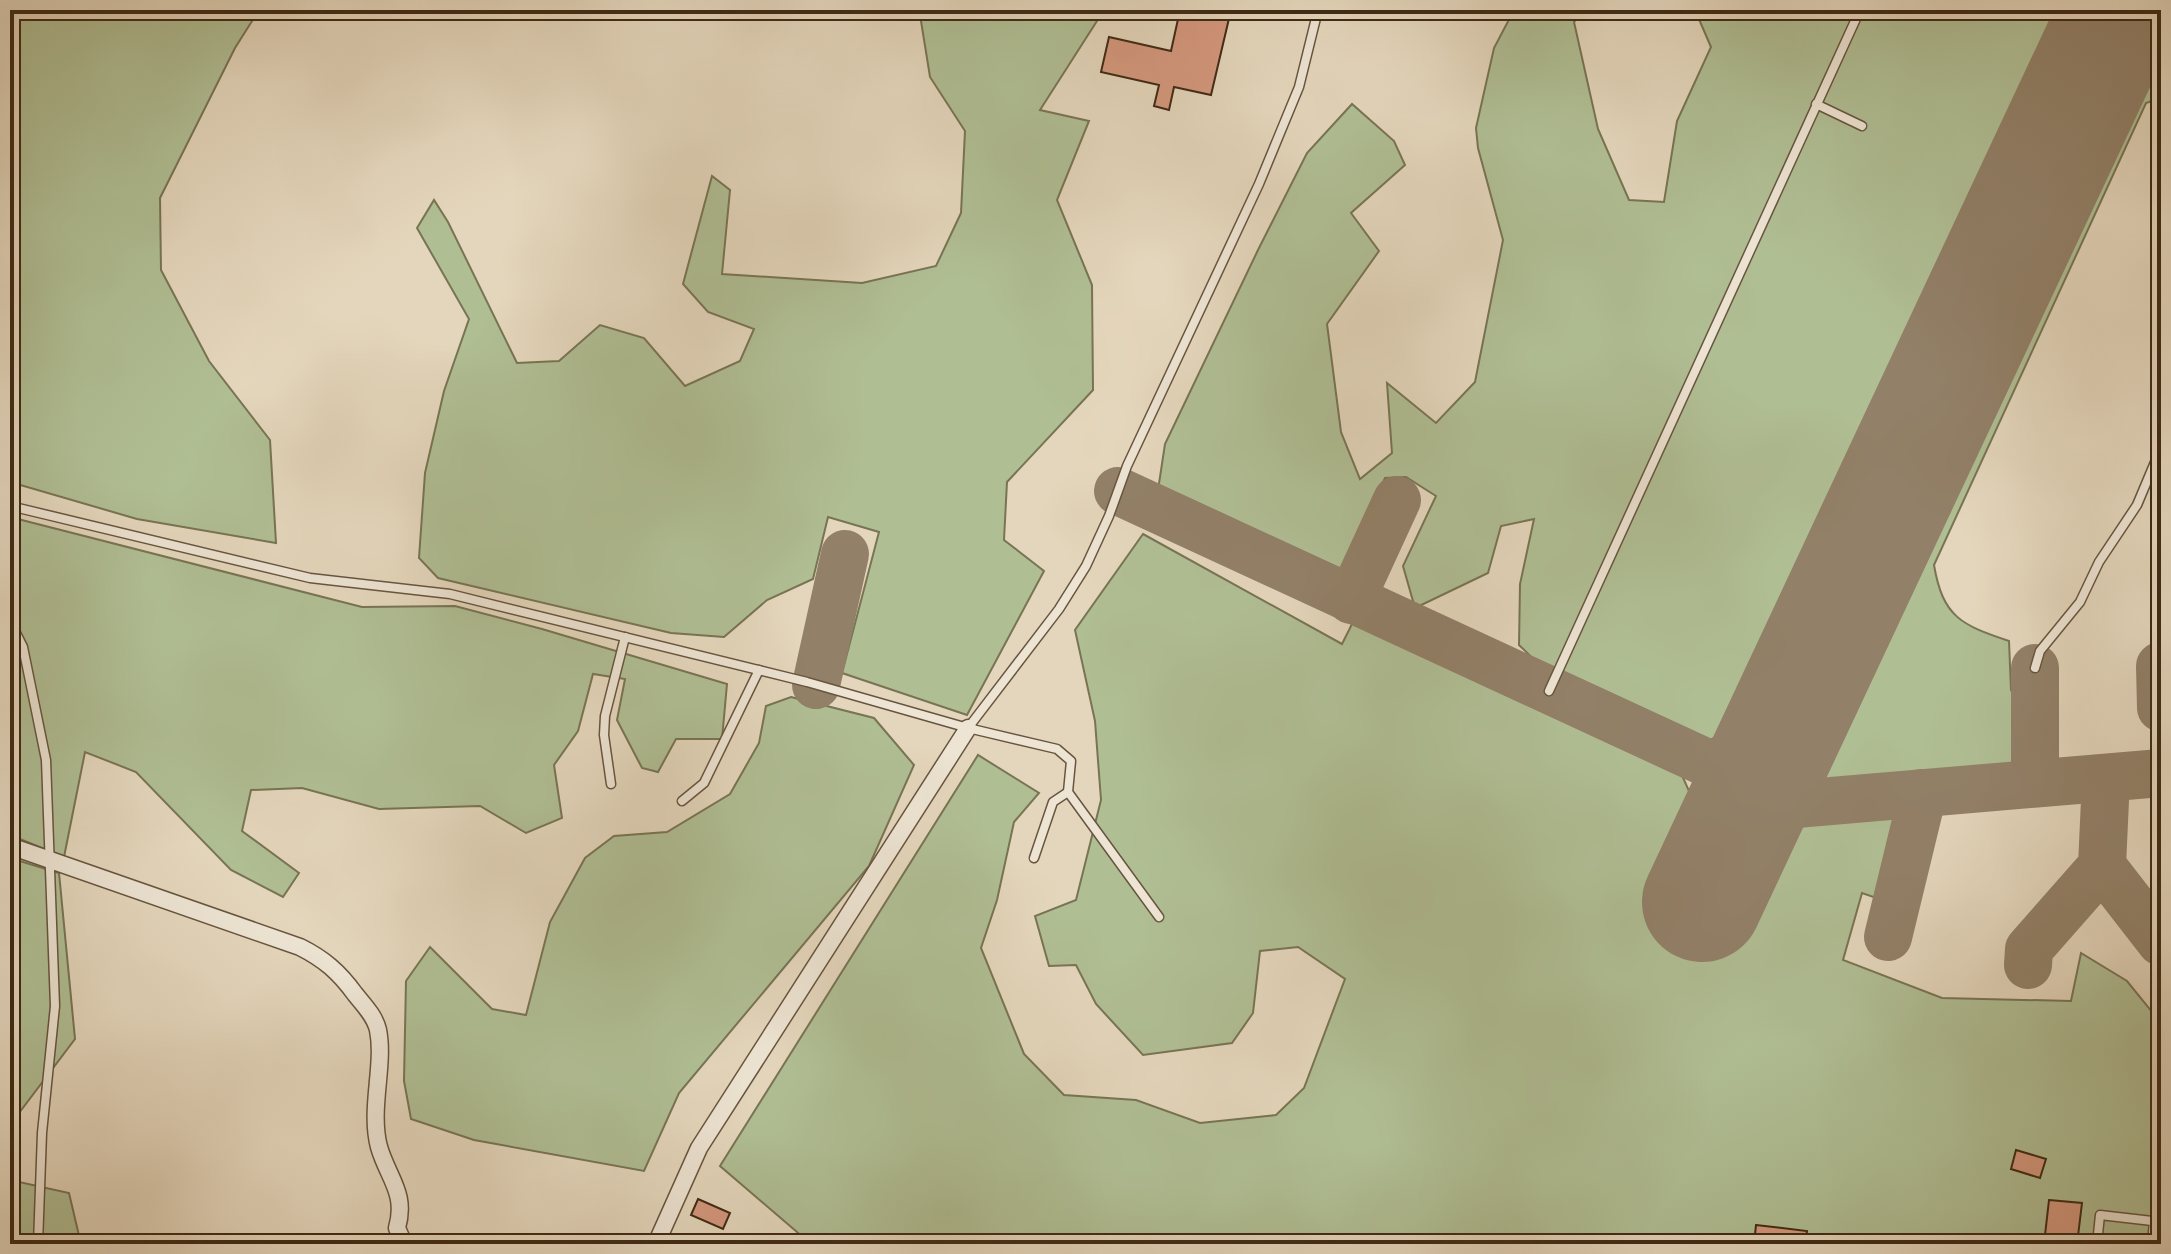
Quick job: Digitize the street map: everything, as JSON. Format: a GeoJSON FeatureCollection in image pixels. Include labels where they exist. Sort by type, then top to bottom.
{"type":"FeatureCollection","features":[{"type":"Feature","properties":{"kind":"street"},"geometry":{"type":"LineString","coordinates":[[658,1243],[699,1148],[968,728]]}},
{"type":"Feature","properties":{"kind":"street"},"geometry":{"type":"LineString","coordinates":[[10,846],[300,947],[324,959],[345,979],[378,1029],[378,1145],[398,1188],[401,1214],[394,1236],[404,1244]]}},
{"type":"Feature","properties":{"kind":"lane"},"geometry":{"type":"LineString","coordinates":[[968,728],[1059,609],[1086,566],[1127,466],[1259,184],[1299,87],[1318,10]]}},
{"type":"Feature","properties":{"kind":"lane"},"geometry":{"type":"LineString","coordinates":[[1549,691],[1860,10]]}},
{"type":"Feature","properties":{"kind":"lane"},"geometry":{"type":"LineString","coordinates":[[1816,104],[1862,126]]}},
{"type":"Feature","properties":{"kind":"lane"},"geometry":{"type":"LineString","coordinates":[[2035,668],[2040,651],[2080,602],[2099,562],[2137,505],[2161,448]]}},
{"type":"Feature","properties":{"kind":"lane"},"geometry":{"type":"LineString","coordinates":[[10,506],[310,578],[450,594],[759,670],[968,728],[1057,749],[1071,761],[1068,792],[1159,917]]}},
{"type":"Feature","properties":{"kind":"lane"},"geometry":{"type":"LineString","coordinates":[[10,621],[23,647],[46,760],[55,1006],[42,1133],[38,1244]]}},
{"type":"Feature","properties":{"kind":"lane"},"geometry":{"type":"LineString","coordinates":[[611,784],[604,735],[605,716],[625,637]]}},
{"type":"Feature","properties":{"kind":"lane"},"geometry":{"type":"LineString","coordinates":[[682,801],[704,783],[759,670]]}},
{"type":"Feature","properties":{"kind":"lane"},"geometry":{"type":"LineString","coordinates":[[1034,858],[1053,802],[1068,792]]}},
{"type":"Feature","properties":{"kind":"lane"},"geometry":{"type":"LineString","coordinates":[[2097,1244],[2100,1215],[2158,1222],[2152,1244]]}},
{"type":"Feature","properties":{"kind":"green space"},"geometry":{"type":"Polygon","coordinates":[[[10,10],[259,10],[235,48],[160,198],[161,270],[209,361],[270,440],[276,543],[137,519],[10,482],[10,10]]]}},
{"type":"Feature","properties":{"kind":"green space"},"geometry":{"type":"Polygon","coordinates":[[[916,10],[1104,10],[1040,110],[1089,121],[1057,200],[1092,285],[1093,390],[1007,482],[1004,540],[1044,571],[967,715],[842,673],[879,532],[828,517],[813,579],[767,600],[724,637],[671,633],[438,578],[419,558],[425,473],[444,391],[469,319],[417,228],[434,200],[448,222],[517,363],[559,361],[600,325],[644,338],[685,386],[740,361],[754,329],[708,312],[683,284],[712,176],[730,190],[722,274],[862,283],[936,266],[961,213],[965,131],[930,77],[921,21],[916,10]]]}},
{"type":"Feature","properties":{"kind":"green space"},"geometry":{"type":"Polygon","coordinates":[[[1514,10],[1584,10],[1574,22],[1598,129],[1629,200],[1664,202],[1677,121],[1711,47],[1695,10],[2073,10],[1740,723],[1705,743],[1601,689],[1569,693],[1519,645],[1520,584],[1534,519],[1501,526],[1488,573],[1415,608],[1403,566],[1436,496],[1406,477],[1385,478],[1372,506],[1368,545],[1348,572],[1323,561],[1309,567],[1195,522],[1158,490],[1165,444],[1258,250],[1307,153],[1352,104],[1394,141],[1405,165],[1351,213],[1379,251],[1327,324],[1341,432],[1360,479],[1392,453],[1387,383],[1436,423],[1475,382],[1503,240],[1478,148],[1476,128],[1494,48],[1514,10]]]}},
{"type":"Feature","properties":{"kind":"green space"},"geometry":{"type":"Polygon","coordinates":[[[2141,64],[2161,69],[2161,98],[2146,103],[1934,565],[1943,597],[1957,617],[1979,630],[2009,641],[2011,690],[2022,712],[2022,763],[2005,778],[1942,782],[1933,770],[1913,771],[1896,783],[1828,786],[1810,774],[2141,64]]]}},
{"type":"Feature","properties":{"kind":"green space"},"geometry":{"type":"Polygon","coordinates":[[[10,517],[362,607],[455,606],[727,684],[722,739],[676,739],[658,772],[642,768],[617,720],[625,679],[593,674],[578,731],[554,765],[562,818],[526,833],[480,806],[379,809],[302,788],[251,790],[242,831],[299,873],[283,897],[231,870],[136,772],[85,752],[64,857],[10,835],[10,517]]]}},
{"type":"Feature","properties":{"kind":"green space"},"geometry":{"type":"Polygon","coordinates":[[[1143,534],[1342,644],[1353,622],[1681,773],[1697,809],[1662,891],[1737,926],[1789,816],[1892,806],[1908,820],[1885,901],[1862,893],[1843,960],[1942,998],[2071,1001],[2081,953],[2127,981],[2161,1023],[2161,1244],[811,1244],[720,1166],[978,755],[1039,793],[1014,822],[997,900],[981,948],[1024,1054],[1064,1095],[1136,1100],[1200,1123],[1276,1115],[1304,1088],[1345,979],[1298,947],[1260,951],[1253,1013],[1232,1043],[1143,1055],[1096,1004],[1076,965],[1049,966],[1035,916],[1076,900],[1101,800],[1095,721],[1075,630],[1143,534]]]}},
{"type":"Feature","properties":{"kind":"green space"},"geometry":{"type":"Polygon","coordinates":[[[791,697],[874,718],[914,765],[869,866],[679,1093],[644,1171],[474,1140],[411,1119],[404,1081],[406,981],[430,947],[492,1009],[526,1015],[550,922],[585,858],[614,836],[667,832],[730,794],[759,743],[766,706],[791,697]]]}},
{"type":"Feature","properties":{"kind":"green space"},"geometry":{"type":"Polygon","coordinates":[[[10,858],[59,873],[75,1039],[16,1117],[19,1182],[69,1193],[81,1244],[10,1244],[10,858]]]}},
{"type":"Feature","properties":{"kind":"building"},"geometry":{"type":"Polygon","coordinates":[[[1180,10],[1231,10],[1211,95],[1174,87],[1169,110],[1154,106],[1159,85],[1101,72],[1109,37],[1171,51],[1180,10]]]}},
{"type":"Feature","properties":{"kind":"building"},"geometry":{"type":"Polygon","coordinates":[[[2016,1150],[2046,1159],[2040,1178],[2011,1169],[2016,1150]]]}},
{"type":"Feature","properties":{"kind":"building"},"geometry":{"type":"Polygon","coordinates":[[[698,1199],[730,1213],[723,1229],[691,1215],[698,1199]]]}},
{"type":"Feature","properties":{"kind":"building"},"geometry":{"type":"Polygon","coordinates":[[[2049,1200],[2082,1203],[2077,1244],[2044,1244],[2049,1200]]]}},
{"type":"Feature","properties":{"kind":"building"},"geometry":{"type":"Polygon","coordinates":[[[1756,1225],[1807,1231],[1805,1244],[1754,1244],[1756,1225]]]}},
{"type":"Feature","properties":{"kind":"taxiway"},"geometry":{"type":"LineString","coordinates":[[2108,36],[2161,59]]}},
{"type":"Feature","properties":{"kind":"taxiway"},"geometry":{"type":"LineString","coordinates":[[1118,491],[1796,804],[2161,773]]}},
{"type":"Feature","properties":{"kind":"taxiway"},"geometry":{"type":"LineString","coordinates":[[1351,600],[1397,500]]}},
{"type":"Feature","properties":{"kind":"taxiway"},"geometry":{"type":"LineString","coordinates":[[816,685],[845,554]]}},
{"type":"Feature","properties":{"kind":"taxiway"},"geometry":{"type":"LineString","coordinates":[[2160,666],[2161,708]]}},
{"type":"Feature","properties":{"kind":"taxiway"},"geometry":{"type":"LineString","coordinates":[[2035,668],[2035,783]]}},
{"type":"Feature","properties":{"kind":"taxiway"},"geometry":{"type":"LineString","coordinates":[[2028,965],[2029,949],[2102,866],[2106,778]]}},
{"type":"Feature","properties":{"kind":"taxiway"},"geometry":{"type":"LineString","coordinates":[[1888,937],[1923,793]]}},
{"type":"Feature","properties":{"kind":"taxiway"},"geometry":{"type":"LineString","coordinates":[[2102,866],[2161,942]]}},
{"type":"Feature","properties":{"kind":"runway"},"geometry":{"type":"LineString","coordinates":[[1702,902],[2120,10]]}}]}
